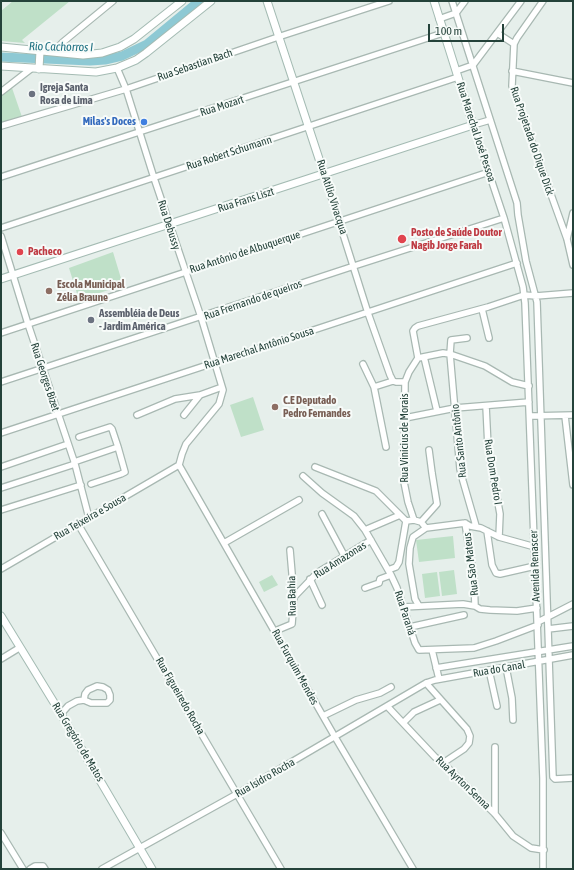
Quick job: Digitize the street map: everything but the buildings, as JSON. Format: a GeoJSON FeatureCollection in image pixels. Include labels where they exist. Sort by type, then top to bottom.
{"type":"FeatureCollection","features":[{"type":"Feature","properties":{"kind":"street"},"geometry":{"type":"LineString","coordinates":[[52,52],[113,1]]}},
{"type":"Feature","properties":{"kind":"street"},"geometry":{"type":"LineString","coordinates":[[1,47],[40,54],[52,52],[89,54],[102,53],[120,47],[142,34],[182,1]]}},
{"type":"Feature","properties":{"kind":"street"},"geometry":{"type":"LineString","coordinates":[[1,66],[37,67],[96,72],[117,68],[136,60],[146,53],[211,1]]}},
{"type":"Feature","properties":{"kind":"street","name":"Rua Atilio Vivacqua"},"geometry":{"type":"LineString","coordinates":[[267,1],[340,221],[368,313],[393,381]]}},
{"type":"Feature","properties":{"kind":"street","name":"Rua Sebastian Bach"},"geometry":{"type":"LineString","coordinates":[[1,126],[126,89],[389,1]]}},
{"type":"Feature","properties":{"kind":"street","name":"Rua Marechal José Pessoa"},"geometry":{"type":"LineString","coordinates":[[434,1],[443,33],[504,218],[517,264]]}},
{"type":"Feature","properties":{"kind":"street","name":"Rua Marechal José Pessoa"},"geometry":{"type":"LineString","coordinates":[[452,1],[517,203],[526,261]]}},
{"type":"Feature","properties":{"kind":"street"},"geometry":{"type":"LineString","coordinates":[[440,19],[456,13],[465,1]]}},
{"type":"Feature","properties":{"kind":"street"},"geometry":{"type":"LineString","coordinates":[[473,65],[521,1]]}},
{"type":"Feature","properties":{"kind":"street","name":"Rua Projetada do Dique Dick"},"geometry":{"type":"LineString","coordinates":[[543,1],[514,44],[512,86],[567,239],[573,265]]}},
{"type":"Feature","properties":{"kind":"street"},"geometry":{"type":"LineString","coordinates":[[497,32],[514,44]]}},
{"type":"Feature","properties":{"kind":"street","name":"Rua Mozart"},"geometry":{"type":"LineString","coordinates":[[1,178],[443,33]]}},
{"type":"Feature","properties":{"kind":"street"},"geometry":{"type":"LineString","coordinates":[[1,92],[37,67],[40,54]]}},
{"type":"Feature","properties":{"kind":"street","name":"Rua Robert Schumann"},"geometry":{"type":"LineString","coordinates":[[1,228],[309,126],[457,74],[473,65]]}},
{"type":"Feature","properties":{"kind":"street","name":"Rua Debussy"},"geometry":{"type":"LineString","coordinates":[[117,68],[126,89],[169,225],[201,317],[222,387],[222,395],[219,404],[186,444],[179,465]]}},
{"type":"Feature","properties":{"kind":"street"},"geometry":{"type":"LineString","coordinates":[[512,71],[573,83]]}},
{"type":"Feature","properties":{"kind":"street","name":"Rua Frans Liszt"},"geometry":{"type":"LineString","coordinates":[[1,279],[490,120]]}},
{"type":"Feature","properties":{"kind":"street","name":"Rua Antônio de Albuquerque"},"geometry":{"type":"LineString","coordinates":[[1,333],[489,172]]}},
{"type":"Feature","properties":{"kind":"street"},"geometry":{"type":"LineString","coordinates":[[567,239],[573,213]]}},
{"type":"Feature","properties":{"kind":"street","name":"Rua Frernando de queiros"},"geometry":{"type":"LineString","coordinates":[[1,382],[504,218]]}},
{"type":"Feature","properties":{"kind":"street","name":"Rua Georges Bizet"},"geometry":{"type":"LineString","coordinates":[[1,236],[42,368],[75,463],[89,518]]}},
{"type":"Feature","properties":{"kind":"street","name":"Avenida Renascer"},"geometry":{"type":"LineString","coordinates":[[526,261],[536,296],[554,779]]}},
{"type":"Feature","properties":{"kind":"street","name":"Avenida Renascer"},"geometry":{"type":"LineString","coordinates":[[517,264],[524,295],[529,386],[543,780],[543,869]]}},
{"type":"Feature","properties":{"kind":"street","name":"Rua Marechal Antônio Sousa"},"geometry":{"type":"LineString","coordinates":[[1,433],[517,264]]}},
{"type":"Feature","properties":{"kind":"street"},"geometry":{"type":"LineString","coordinates":[[437,411],[414,336],[413,331],[415,328],[482,309],[524,295],[536,296],[573,294]]}},
{"type":"Feature","properties":{"kind":"street"},"geometry":{"type":"LineString","coordinates":[[482,309],[489,338]]}},
{"type":"Feature","properties":{"kind":"street"},"geometry":{"type":"LineString","coordinates":[[450,354],[452,340],[467,338]]}},
{"type":"Feature","properties":{"kind":"street"},"geometry":{"type":"LineString","coordinates":[[421,358],[443,353],[450,354],[481,364],[512,382],[529,386]]}},
{"type":"Feature","properties":{"kind":"street","name":"Rua Santo Antônio"},"geometry":{"type":"LineString","coordinates":[[450,354],[463,481],[476,526]]}},
{"type":"Feature","properties":{"kind":"street","name":"Rua Vinicius de Morais"},"geometry":{"type":"LineString","coordinates":[[414,520],[408,502],[404,482],[405,382],[409,372],[421,358]]}},
{"type":"Feature","properties":{"kind":"street"},"geometry":{"type":"LineString","coordinates":[[363,364],[374,387],[386,447]]}},
{"type":"Feature","properties":{"kind":"street"},"geometry":{"type":"LineString","coordinates":[[374,387],[393,381],[405,382]]}},
{"type":"Feature","properties":{"kind":"street"},"geometry":{"type":"LineString","coordinates":[[137,415],[175,399],[200,395],[222,387]]}},
{"type":"Feature","properties":{"kind":"street"},"geometry":{"type":"LineString","coordinates":[[184,415],[200,395]]}},
{"type":"Feature","properties":{"kind":"street"},"geometry":{"type":"LineString","coordinates":[[405,418],[455,408],[529,402]]}},
{"type":"Feature","properties":{"kind":"street","name":"Rua Dom Pedro I"},"geometry":{"type":"LineString","coordinates":[[486,406],[488,447],[500,514],[499,537]]}},
{"type":"Feature","properties":{"kind":"street"},"geometry":{"type":"LineString","coordinates":[[530,416],[573,415]]}},
{"type":"Feature","properties":{"kind":"street"},"geometry":{"type":"LineString","coordinates":[[565,416],[573,485]]}},
{"type":"Feature","properties":{"kind":"street"},"geometry":{"type":"LineString","coordinates":[[79,437],[110,427],[112,429],[125,472],[91,484]]}},
{"type":"Feature","properties":{"kind":"street"},"geometry":{"type":"LineString","coordinates":[[1,466],[68,444]]}},
{"type":"Feature","properties":{"kind":"street"},"geometry":{"type":"LineString","coordinates":[[1,488],[118,447]]}},
{"type":"Feature","properties":{"kind":"street"},"geometry":{"type":"LineString","coordinates":[[421,522],[437,504],[430,450]]}},
{"type":"Feature","properties":{"kind":"street","name":"Rua Teixeira e Sousa"},"geometry":{"type":"LineString","coordinates":[[1,568],[179,465]]}},
{"type":"Feature","properties":{"kind":"street","name":"Rua Furquim Mendes"},"geometry":{"type":"LineString","coordinates":[[179,465],[335,737],[413,869]]}},
{"type":"Feature","properties":{"kind":"street"},"geometry":{"type":"LineString","coordinates":[[315,467],[376,491],[406,521]]}},
{"type":"Feature","properties":{"kind":"street","name":"Rua Paraná"},"geometry":{"type":"LineString","coordinates":[[303,476],[322,493],[354,516],[365,530],[390,572],[416,647],[419,650],[429,650]]}},
{"type":"Feature","properties":{"kind":"street"},"geometry":{"type":"LineString","coordinates":[[1,510],[81,485]]}},
{"type":"Feature","properties":{"kind":"street"},"geometry":{"type":"LineString","coordinates":[[224,543],[300,500]]}},
{"type":"Feature","properties":{"kind":"street"},"geometry":{"type":"LineString","coordinates":[[322,514],[345,557]]}},
{"type":"Feature","properties":{"kind":"street"},"geometry":{"type":"LineString","coordinates":[[365,530],[400,515]]}},
{"type":"Feature","properties":{"kind":"street"},"geometry":{"type":"LineString","coordinates":[[406,521],[414,520],[421,522],[426,528]]}},
{"type":"Feature","properties":{"kind":"street"},"geometry":{"type":"LineString","coordinates":[[365,588],[378,584],[380,579],[398,565],[406,521]]}},
{"type":"Feature","properties":{"kind":"street"},"geometry":{"type":"LineString","coordinates":[[419,606],[415,599],[409,564],[412,537],[426,528],[465,523],[470,526],[476,526],[487,530],[499,537],[535,547]]}},
{"type":"Feature","properties":{"kind":"street","name":"Rua São Mateus"},"geometry":{"type":"LineString","coordinates":[[465,523],[474,578],[475,606]]}},
{"type":"Feature","properties":{"kind":"street","name":"Rua Figueiredo Rocha"},"geometry":{"type":"LineString","coordinates":[[78,524],[281,869]]}},
{"type":"Feature","properties":{"kind":"street"},"geometry":{"type":"LineString","coordinates":[[487,530],[492,565],[496,573],[500,574],[536,566]]}},
{"type":"Feature","properties":{"kind":"street","name":"Rua Amazonas"},"geometry":{"type":"LineString","coordinates":[[294,597],[317,573],[371,540]]}},
{"type":"Feature","properties":{"kind":"street","name":"Rua Bahia"},"geometry":{"type":"LineString","coordinates":[[275,631],[292,624],[294,597],[290,550]]}},
{"type":"Feature","properties":{"kind":"street"},"geometry":{"type":"LineString","coordinates":[[398,565],[409,564]]}},
{"type":"Feature","properties":{"kind":"street"},"geometry":{"type":"LineString","coordinates":[[310,579],[322,605]]}},
{"type":"Feature","properties":{"kind":"street"},"geometry":{"type":"LineString","coordinates":[[403,607],[463,604],[475,606],[480,609],[517,611],[537,608]]}},
{"type":"Feature","properties":{"kind":"street"},"geometry":{"type":"LineString","coordinates":[[439,679],[429,650],[474,648],[496,642],[538,623],[573,604]]}},
{"type":"Feature","properties":{"kind":"street"},"geometry":{"type":"LineString","coordinates":[[410,627],[464,615]]}},
{"type":"Feature","properties":{"kind":"street","name":"Rua Gregório de Matos"},"geometry":{"type":"LineString","coordinates":[[1,616],[61,714],[152,869]]}},
{"type":"Feature","properties":{"kind":"street"},"geometry":{"type":"LineString","coordinates":[[548,629],[573,626]]}},
{"type":"Feature","properties":{"kind":"street"},"geometry":{"type":"LineString","coordinates":[[436,668],[573,646]]}},
{"type":"Feature","properties":{"kind":"street"},"geometry":{"type":"LineString","coordinates":[[1,659],[20,648]]}},
{"type":"Feature","properties":{"kind":"street","name":"Rua do Canal"},"geometry":{"type":"LineString","coordinates":[[426,683],[439,679],[573,655]]}},
{"type":"Feature","properties":{"kind":"street"},"geometry":{"type":"LineString","coordinates":[[506,667],[512,698],[513,720]]}},
{"type":"Feature","properties":{"kind":"street"},"geometry":{"type":"LineString","coordinates":[[489,670],[497,706]]}},
{"type":"Feature","properties":{"kind":"street"},"geometry":{"type":"LineString","coordinates":[[426,683],[467,729],[470,736],[469,743],[464,749],[443,763]]}},
{"type":"Feature","properties":{"kind":"street","name":"Rua Isidro Rocha"},"geometry":{"type":"LineString","coordinates":[[102,869],[237,794],[426,683]]}},
{"type":"Feature","properties":{"kind":"street"},"geometry":{"type":"LineString","coordinates":[[61,714],[68,706],[77,701],[84,700],[91,703],[107,703],[110,700],[110,695],[108,690],[97,686],[88,690],[85,694],[84,700]]}},
{"type":"Feature","properties":{"kind":"street"},"geometry":{"type":"LineString","coordinates":[[323,716],[356,700],[380,693],[391,687]]}},
{"type":"Feature","properties":{"kind":"street"},"geometry":{"type":"LineString","coordinates":[[403,723],[414,712],[440,700]]}},
{"type":"Feature","properties":{"kind":"street","name":"Rua Ayrton Senna"},"geometry":{"type":"LineString","coordinates":[[387,706],[435,757],[495,814],[513,836],[531,848],[544,850]]}},
{"type":"Feature","properties":{"kind":"street"},"geometry":{"type":"LineString","coordinates":[[495,748],[495,814]]}},
{"type":"Feature","properties":{"kind":"street"},"geometry":{"type":"LineString","coordinates":[[543,780],[573,778]]}},
{"type":"Feature","properties":{"kind":"street"},"geometry":{"type":"LineString","coordinates":[[1,833],[23,869]]}},
{"type":"Feature","properties":{"kind":"street"},"geometry":{"type":"LineString","coordinates":[[30,869],[35,866],[43,866],[45,869]]}},
{"type":"Feature","properties":{"kind":"green space"},"geometry":{"type":"Polygon","coordinates":[[[13,1],[70,1],[22,40],[25,43],[1,41],[1,11],[13,1]]]}},
{"type":"Feature","properties":{"kind":"green space"},"geometry":{"type":"Polygon","coordinates":[[[11,85],[22,117],[1,124],[1,93],[11,85]]]}},
{"type":"Feature","properties":{"kind":"green space"},"geometry":{"type":"Polygon","coordinates":[[[113,252],[123,285],[79,300],[69,268],[113,252]]]}},
{"type":"Feature","properties":{"kind":"green space"},"geometry":{"type":"Polygon","coordinates":[[[253,397],[264,430],[241,437],[230,405],[253,397]]]}},
{"type":"Feature","properties":{"kind":"green space"},"geometry":{"type":"Polygon","coordinates":[[[453,536],[455,558],[419,562],[416,540],[453,536]]]}},
{"type":"Feature","properties":{"kind":"green space"},"geometry":{"type":"Polygon","coordinates":[[[454,570],[457,594],[442,596],[439,572],[454,570]]]}},
{"type":"Feature","properties":{"kind":"green space"},"geometry":{"type":"Polygon","coordinates":[[[437,572],[440,596],[425,598],[422,574],[437,572]]]}},
{"type":"Feature","properties":{"kind":"green space"},"geometry":{"type":"Polygon","coordinates":[[[272,575],[278,585],[264,592],[259,582],[272,575]]]}},
{"type":"Feature","properties":{"kind":"waterway","name":"Rio Cachorros I"},"geometry":{"type":"LineString","coordinates":[[1,57],[90,61],[105,60],[122,56],[147,44],[199,1]]}},
{"type":"Feature","properties":{"kind":"place","name":"Igreja Santa Rosa de Lima"},"geometry":{"type":"Point","coordinates":[32,94]}},
{"type":"Feature","properties":{"kind":"place","name":"Milas's Doces"},"geometry":{"type":"Point","coordinates":[144,122]}},
{"type":"Feature","properties":{"kind":"place","name":"Posto de Saúde Doutor Nagib Jorge Farah"},"geometry":{"type":"Point","coordinates":[402,239]}},
{"type":"Feature","properties":{"kind":"place","name":"Pacheco"},"geometry":{"type":"Point","coordinates":[20,252]}},
{"type":"Feature","properties":{"kind":"place","name":"Escola Municipal Zélia Braune"},"geometry":{"type":"Point","coordinates":[49,291]}},
{"type":"Feature","properties":{"kind":"place","name":"Assembléia de Deus - Jardim América"},"geometry":{"type":"Point","coordinates":[91,320]}},
{"type":"Feature","properties":{"kind":"place","name":"C.E Deputado Pedro Fernandes"},"geometry":{"type":"Point","coordinates":[275,407]}}]}
